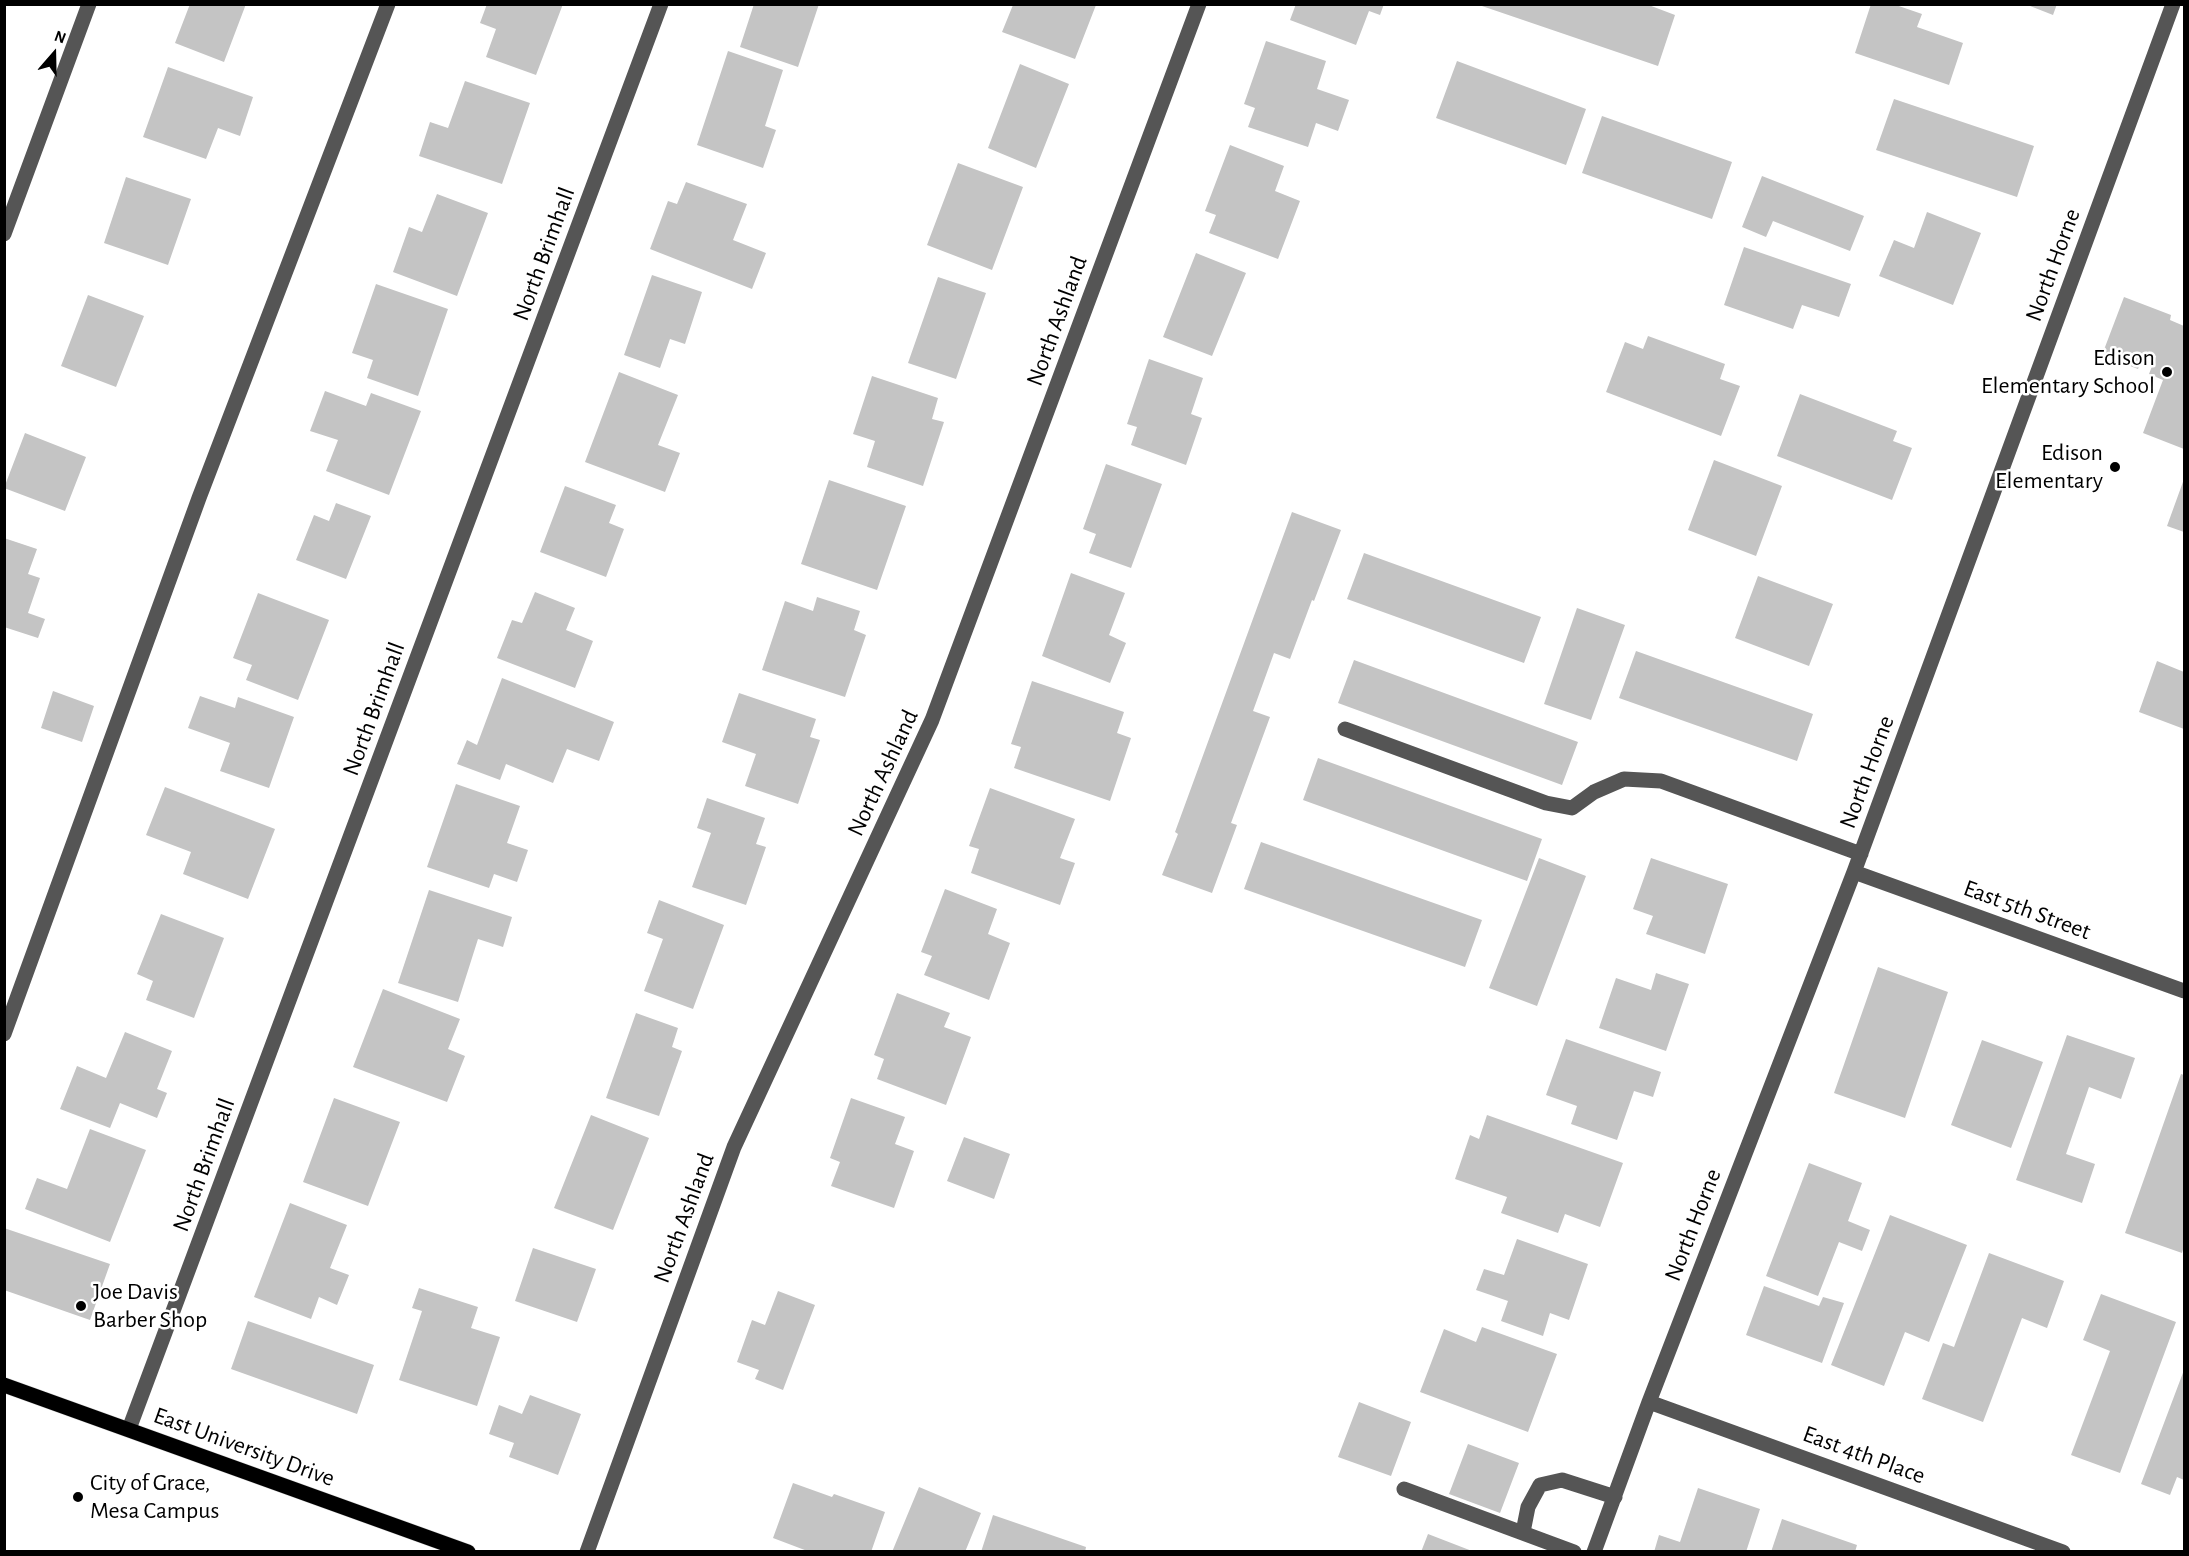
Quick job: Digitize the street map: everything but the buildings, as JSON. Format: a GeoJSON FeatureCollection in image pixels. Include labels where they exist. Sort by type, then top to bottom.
{"type":"FeatureCollection","features":[{"type":"Feature","properties":{"kind":"main road","name":"East University Drive"},"geometry":{"type":"LineString","coordinates":[[4,1384],[468,1551]]}},
{"type":"Feature","properties":{"kind":"street"},"geometry":{"type":"LineString","coordinates":[[4,234],[89,4]]}},
{"type":"Feature","properties":{"kind":"street"},"geometry":{"type":"LineString","coordinates":[[4,1034],[199,498],[388,4]]}},
{"type":"Feature","properties":{"kind":"street","name":"North Brimhall"},"geometry":{"type":"LineString","coordinates":[[129,1429],[661,4]]}},
{"type":"Feature","properties":{"kind":"street","name":"North Ashland"},"geometry":{"type":"LineString","coordinates":[[587,1551],[734,1147],[932,720],[1199,4]]}},
{"type":"Feature","properties":{"kind":"street","name":"North Horne"},"geometry":{"type":"LineString","coordinates":[[1594,1551],[1649,1402],[1861,854],[2173,4]]}},
{"type":"Feature","properties":{"kind":"street"},"geometry":{"type":"LineString","coordinates":[[1345,729],[1546,803],[1572,808],[1594,792],[1624,779],[1662,781],[1861,854]]}},
{"type":"Feature","properties":{"kind":"street","name":"East 5th Street"},"geometry":{"type":"LineString","coordinates":[[1854,872],[2184,991]]}},
{"type":"Feature","properties":{"kind":"street","name":"East 4th Place"},"geometry":{"type":"LineString","coordinates":[[1649,1402],[2064,1551]]}},
{"type":"Feature","properties":{"kind":"street"},"geometry":{"type":"LineString","coordinates":[[1523,1532],[1528,1507],[1540,1485],[1562,1480],[1615,1497]]}},
{"type":"Feature","properties":{"kind":"street"},"geometry":{"type":"LineString","coordinates":[[1404,1489],[1574,1551]]}},
{"type":"Feature","properties":{"kind":"place","name":"Edison Elementary School"},"geometry":{"type":"Point","coordinates":[2167,372]}},
{"type":"Feature","properties":{"kind":"place","name":"Edison Elementary"},"geometry":{"type":"Point","coordinates":[2115,467]}},
{"type":"Feature","properties":{"kind":"place","name":"Joe Davis Barber Shop"},"geometry":{"type":"Point","coordinates":[81,1306]}},
{"type":"Feature","properties":{"kind":"place","name":"City of Grace, Mesa Campus"},"geometry":{"type":"Point","coordinates":[78,1497]}}]}
